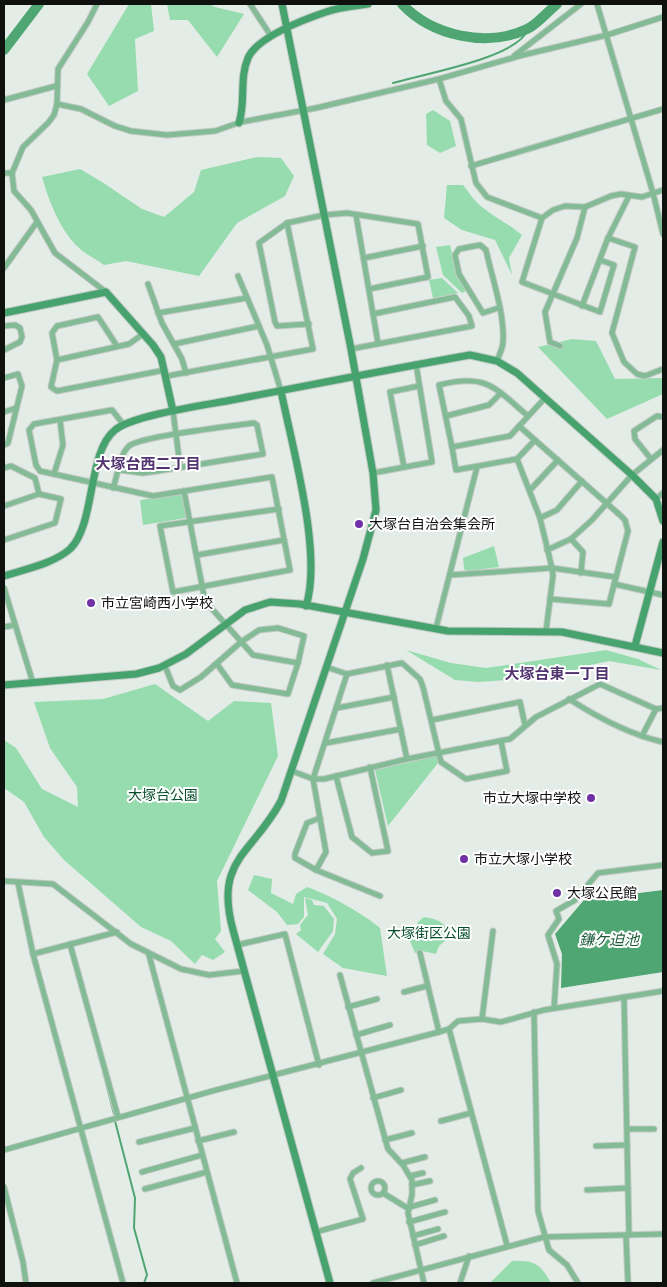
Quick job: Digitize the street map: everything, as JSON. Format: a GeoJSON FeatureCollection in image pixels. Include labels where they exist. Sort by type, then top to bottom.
{"type":"FeatureCollection","features":[{"type":"Feature","properties":{"kind":"street"},"geometry":{"type":"LineString","coordinates":[[97,4],[88,22],[58,69],[56,86],[58,104],[48,123],[22,147],[12,173],[14,191],[31,210],[48,244],[62,261],[106,292],[161,357],[173,411],[180,466]]}},
{"type":"Feature","properties":{"kind":"street"},"geometry":{"type":"LineString","coordinates":[[250,4],[271,36]]}},
{"type":"Feature","properties":{"kind":"street"},"geometry":{"type":"LineString","coordinates":[[282,4],[374,473],[376,510],[363,559],[281,801],[271,819],[236,863],[230,875],[228,910],[330,1283]]}},
{"type":"Feature","properties":{"kind":"street"},"geometry":{"type":"LineString","coordinates":[[239,123],[245,68],[248,57],[255,47],[271,36],[327,11],[368,4]]}},
{"type":"Feature","properties":{"kind":"street"},"geometry":{"type":"LineString","coordinates":[[512,58],[581,4]]}},
{"type":"Feature","properties":{"kind":"street"},"geometry":{"type":"LineString","coordinates":[[597,4],[654,193],[663,234]]}},
{"type":"Feature","properties":{"kind":"street"},"geometry":{"type":"LineString","coordinates":[[58,104],[81,109],[114,126],[131,131],[152,134],[215,131],[239,123],[439,79],[512,58],[607,35],[663,17]]}},
{"type":"Feature","properties":{"kind":"street"},"geometry":{"type":"LineString","coordinates":[[439,79],[446,101],[461,119],[467,140],[470,166],[476,183],[487,197],[542,218]]}},
{"type":"Feature","properties":{"kind":"street"},"geometry":{"type":"LineString","coordinates":[[4,100],[56,86]]}},
{"type":"Feature","properties":{"kind":"street"},"geometry":{"type":"LineString","coordinates":[[470,166],[663,109]]}},
{"type":"Feature","properties":{"kind":"street"},"geometry":{"type":"LineString","coordinates":[[4,173],[12,173]]}},
{"type":"Feature","properties":{"kind":"street"},"geometry":{"type":"LineString","coordinates":[[600,260],[614,265],[600,312],[522,282],[542,218],[565,206],[586,206],[621,194],[642,197],[663,190]]}},
{"type":"Feature","properties":{"kind":"street"},"geometry":{"type":"LineString","coordinates":[[582,306],[608,238],[629,196]]}},
{"type":"Feature","properties":{"kind":"street"},"geometry":{"type":"LineString","coordinates":[[560,346],[550,342],[546,312],[577,238],[586,206]]}},
{"type":"Feature","properties":{"kind":"street"},"geometry":{"type":"LineString","coordinates":[[309,324],[277,326],[275,322],[259,243],[288,223],[324,215],[347,213],[418,224],[428,276],[369,288]]}},
{"type":"Feature","properties":{"kind":"street"},"geometry":{"type":"LineString","coordinates":[[356,215],[378,344]]}},
{"type":"Feature","properties":{"kind":"street"},"geometry":{"type":"LineString","coordinates":[[4,268],[37,222]]}},
{"type":"Feature","properties":{"kind":"street"},"geometry":{"type":"LineString","coordinates":[[117,346],[98,317],[57,326],[52,333],[57,360],[51,387],[57,391],[166,373],[186,373],[313,349],[288,223]]}},
{"type":"Feature","properties":{"kind":"street"},"geometry":{"type":"LineString","coordinates":[[608,238],[635,247],[612,333],[624,362],[637,374],[645,376],[663,369]]}},
{"type":"Feature","properties":{"kind":"street"},"geometry":{"type":"LineString","coordinates":[[497,361],[504,344],[498,308],[486,250],[480,245],[459,249],[455,255],[459,274],[483,312],[498,308]]}},
{"type":"Feature","properties":{"kind":"street"},"geometry":{"type":"LineString","coordinates":[[364,258],[423,246]]}},
{"type":"Feature","properties":{"kind":"street"},"geometry":{"type":"LineString","coordinates":[[238,276],[271,357],[281,391],[311,541],[310,595],[306,606]]}},
{"type":"Feature","properties":{"kind":"street"},"geometry":{"type":"LineString","coordinates":[[148,284],[158,314],[174,344],[186,373]]}},
{"type":"Feature","properties":{"kind":"street"},"geometry":{"type":"LineString","coordinates":[[4,312],[106,292]]}},
{"type":"Feature","properties":{"kind":"street"},"geometry":{"type":"LineString","coordinates":[[350,349],[472,326],[469,316],[455,297],[373,314]]}},
{"type":"Feature","properties":{"kind":"street"},"geometry":{"type":"LineString","coordinates":[[158,314],[247,298]]}},
{"type":"Feature","properties":{"kind":"street"},"geometry":{"type":"LineString","coordinates":[[4,326],[15,325],[22,332],[20,342],[4,350]]}},
{"type":"Feature","properties":{"kind":"street"},"geometry":{"type":"LineString","coordinates":[[174,344],[259,326]]}},
{"type":"Feature","properties":{"kind":"street"},"geometry":{"type":"LineString","coordinates":[[57,360],[129,344],[143,334]]}},
{"type":"Feature","properties":{"kind":"street"},"geometry":{"type":"LineString","coordinates":[[4,576],[55,558],[71,548],[82,529],[103,446],[113,431],[123,424],[173,411],[470,355],[497,361],[517,373],[632,475],[656,499],[663,521]]}},
{"type":"Feature","properties":{"kind":"street"},"geometry":{"type":"LineString","coordinates":[[374,473],[432,462],[416,364]]}},
{"type":"Feature","properties":{"kind":"street"},"geometry":{"type":"LineString","coordinates":[[4,378],[18,374],[22,386],[8,443],[4,445]]}},
{"type":"Feature","properties":{"kind":"street"},"geometry":{"type":"LineString","coordinates":[[528,416],[491,385],[472,380],[439,385],[456,470],[517,459],[535,440]]}},
{"type":"Feature","properties":{"kind":"street"},"geometry":{"type":"LineString","coordinates":[[404,467],[390,392],[419,386]]}},
{"type":"Feature","properties":{"kind":"street"},"geometry":{"type":"LineString","coordinates":[[446,416],[489,405],[502,393]]}},
{"type":"Feature","properties":{"kind":"street"},"geometry":{"type":"LineString","coordinates":[[452,447],[510,436],[545,398]]}},
{"type":"Feature","properties":{"kind":"street"},"geometry":{"type":"LineString","coordinates":[[4,412],[16,408]]}},
{"type":"Feature","properties":{"kind":"street"},"geometry":{"type":"LineString","coordinates":[[123,424],[112,410],[34,424],[29,430],[36,465],[40,471],[153,496],[272,477],[290,570],[173,592],[160,526],[278,509]]}},
{"type":"Feature","properties":{"kind":"street"},"geometry":{"type":"LineString","coordinates":[[652,459],[635,439],[634,431],[657,416],[663,417]]}},
{"type":"Feature","properties":{"kind":"street"},"geometry":{"type":"LineString","coordinates":[[54,474],[63,445],[60,420]]}},
{"type":"Feature","properties":{"kind":"street"},"geometry":{"type":"LineString","coordinates":[[113,488],[120,470],[123,453],[134,443],[254,423],[257,425],[263,454],[142,473],[120,470]]}},
{"type":"Feature","properties":{"kind":"street"},"geometry":{"type":"LineString","coordinates":[[519,426],[625,520],[628,531],[608,604],[550,599]]}},
{"type":"Feature","properties":{"kind":"street"},"geometry":{"type":"LineString","coordinates":[[547,550],[571,539],[592,520],[632,475],[663,450]]}},
{"type":"Feature","properties":{"kind":"street"},"geometry":{"type":"LineString","coordinates":[[517,459],[531,489],[552,568],[546,630]]}},
{"type":"Feature","properties":{"kind":"street"},"geometry":{"type":"LineString","coordinates":[[531,489],[558,460]]}},
{"type":"Feature","properties":{"kind":"street"},"geometry":{"type":"LineString","coordinates":[[4,468],[11,466],[34,478],[39,494]]}},
{"type":"Feature","properties":{"kind":"street"},"geometry":{"type":"LineString","coordinates":[[436,628],[477,467]]}},
{"type":"Feature","properties":{"kind":"street"},"geometry":{"type":"LineString","coordinates":[[540,518],[557,510],[582,481]]}},
{"type":"Feature","properties":{"kind":"street"},"geometry":{"type":"LineString","coordinates":[[184,491],[205,601],[253,655],[298,663]]}},
{"type":"Feature","properties":{"kind":"street"},"geometry":{"type":"LineString","coordinates":[[656,499],[663,493]]}},
{"type":"Feature","properties":{"kind":"street"},"geometry":{"type":"LineString","coordinates":[[4,506],[39,494],[61,499],[55,523],[4,540]]}},
{"type":"Feature","properties":{"kind":"street"},"geometry":{"type":"LineString","coordinates":[[571,539],[583,552],[581,573]]}},
{"type":"Feature","properties":{"kind":"street"},"geometry":{"type":"LineString","coordinates":[[197,556],[284,540]]}},
{"type":"Feature","properties":{"kind":"street"},"geometry":{"type":"LineString","coordinates":[[635,646],[663,542]]}},
{"type":"Feature","properties":{"kind":"street"},"geometry":{"type":"LineString","coordinates":[[450,574],[552,568],[615,577]]}},
{"type":"Feature","properties":{"kind":"street"},"geometry":{"type":"LineString","coordinates":[[614,584],[663,595]]}},
{"type":"Feature","properties":{"kind":"street"},"geometry":{"type":"LineString","coordinates":[[4,588],[34,683]]}},
{"type":"Feature","properties":{"kind":"street"},"geometry":{"type":"LineString","coordinates":[[4,685],[136,674],[165,666],[186,654],[224,624],[256,605],[285,602],[436,628],[464,631],[546,630],[635,646],[663,654]]}},
{"type":"Feature","properties":{"kind":"street"},"geometry":{"type":"LineString","coordinates":[[4,627],[15,625]]}},
{"type":"Feature","properties":{"kind":"street"},"geometry":{"type":"LineString","coordinates":[[165,666],[173,686],[180,690],[217,664],[241,642],[259,630],[278,628],[304,636],[288,694],[232,684],[217,664]]}},
{"type":"Feature","properties":{"kind":"street"},"geometry":{"type":"LineString","coordinates":[[326,667],[347,674],[402,663],[420,679],[432,720],[441,762],[466,779],[507,771],[501,741]]}},
{"type":"Feature","properties":{"kind":"street"},"geometry":{"type":"LineString","coordinates":[[387,665],[407,759]]}},
{"type":"Feature","properties":{"kind":"street"},"geometry":{"type":"LineString","coordinates":[[316,870],[326,852],[313,779],[347,674]]}},
{"type":"Feature","properties":{"kind":"street"},"geometry":{"type":"LineString","coordinates":[[292,771],[313,779],[336,776],[439,752],[510,739],[525,725],[569,699],[600,684],[656,709],[663,708]]}},
{"type":"Feature","properties":{"kind":"street"},"geometry":{"type":"LineString","coordinates":[[337,708],[394,697]]}},
{"type":"Feature","properties":{"kind":"street"},"geometry":{"type":"LineString","coordinates":[[569,699],[593,713],[642,736],[663,742]]}},
{"type":"Feature","properties":{"kind":"street"},"geometry":{"type":"LineString","coordinates":[[432,720],[520,702],[525,725]]}},
{"type":"Feature","properties":{"kind":"street"},"geometry":{"type":"LineString","coordinates":[[642,736],[656,709]]}},
{"type":"Feature","properties":{"kind":"street"},"geometry":{"type":"LineString","coordinates":[[326,743],[401,729]]}},
{"type":"Feature","properties":{"kind":"street"},"geometry":{"type":"LineString","coordinates":[[336,776],[352,837],[372,853],[388,851],[370,767]]}},
{"type":"Feature","properties":{"kind":"street"},"geometry":{"type":"LineString","coordinates":[[320,818],[307,823],[295,854],[297,860],[316,870],[380,896]]}},
{"type":"Feature","properties":{"kind":"street"},"geometry":{"type":"LineString","coordinates":[[554,1008],[556,964],[548,935],[559,919],[556,911],[575,900],[598,873],[663,865]]}},
{"type":"Feature","properties":{"kind":"street"},"geometry":{"type":"LineString","coordinates":[[4,881],[54,884],[149,955],[181,969],[201,974],[221,975],[244,971]]}},
{"type":"Feature","properties":{"kind":"street"},"geometry":{"type":"LineString","coordinates":[[18,883],[33,954],[123,1283]]}},
{"type":"Feature","properties":{"kind":"street"},"geometry":{"type":"LineString","coordinates":[[482,1019],[493,931]]}},
{"type":"Feature","properties":{"kind":"street"},"geometry":{"type":"LineString","coordinates":[[33,954],[117,932]]}},
{"type":"Feature","properties":{"kind":"street"},"geometry":{"type":"LineString","coordinates":[[237,945],[285,934],[319,1065]]}},
{"type":"Feature","properties":{"kind":"street"},"geometry":{"type":"LineString","coordinates":[[70,944],[118,1118]]}},
{"type":"Feature","properties":{"kind":"street"},"geometry":{"type":"LineString","coordinates":[[420,953],[439,1032]]}},
{"type":"Feature","properties":{"kind":"street"},"geometry":{"type":"LineString","coordinates":[[149,955],[186,1099],[237,1283]]}},
{"type":"Feature","properties":{"kind":"street"},"geometry":{"type":"LineString","coordinates":[[340,975],[385,1140],[392,1154],[402,1163],[410,1176],[412,1186],[410,1222],[424,1283]]}},
{"type":"Feature","properties":{"kind":"street"},"geometry":{"type":"LineString","coordinates":[[404,992],[427,986]]}},
{"type":"Feature","properties":{"kind":"street"},"geometry":{"type":"LineString","coordinates":[[4,1150],[186,1099],[439,1032],[449,1029],[458,1021],[482,1019],[501,1022],[554,1008],[663,991]]}},
{"type":"Feature","properties":{"kind":"street"},"geometry":{"type":"LineString","coordinates":[[624,997],[628,1283]]}},
{"type":"Feature","properties":{"kind":"street"},"geometry":{"type":"LineString","coordinates":[[348,1007],[377,998]]}},
{"type":"Feature","properties":{"kind":"street"},"geometry":{"type":"LineString","coordinates":[[534,1012],[538,1211],[549,1250],[567,1265],[578,1283]]}},
{"type":"Feature","properties":{"kind":"street"},"geometry":{"type":"LineString","coordinates":[[356,1035],[390,1026]]}},
{"type":"Feature","properties":{"kind":"street"},"geometry":{"type":"LineString","coordinates":[[449,1029],[507,1245]]}},
{"type":"Feature","properties":{"kind":"street"},"geometry":{"type":"LineString","coordinates":[[373,1098],[401,1090]]}},
{"type":"Feature","properties":{"kind":"street"},"geometry":{"type":"LineString","coordinates":[[442,1121],[471,1114]]}},
{"type":"Feature","properties":{"kind":"street"},"geometry":{"type":"LineString","coordinates":[[139,1142],[195,1128]]}},
{"type":"Feature","properties":{"kind":"street"},"geometry":{"type":"LineString","coordinates":[[627,1129],[654,1129]]}},
{"type":"Feature","properties":{"kind":"street"},"geometry":{"type":"LineString","coordinates":[[198,1141],[234,1132]]}},
{"type":"Feature","properties":{"kind":"street"},"geometry":{"type":"LineString","coordinates":[[385,1140],[412,1133]]}},
{"type":"Feature","properties":{"kind":"street"},"geometry":{"type":"LineString","coordinates":[[596,1146],[627,1144]]}},
{"type":"Feature","properties":{"kind":"street"},"geometry":{"type":"LineString","coordinates":[[142,1172],[202,1155]]}},
{"type":"Feature","properties":{"kind":"street"},"geometry":{"type":"LineString","coordinates":[[402,1163],[425,1158]]}},
{"type":"Feature","properties":{"kind":"street"},"geometry":{"type":"LineString","coordinates":[[316,1232],[363,1220],[350,1179],[353,1173],[361,1168]]}},
{"type":"Feature","properties":{"kind":"street"},"geometry":{"type":"LineString","coordinates":[[145,1189],[207,1172]]}},
{"type":"Feature","properties":{"kind":"street"},"geometry":{"type":"LineString","coordinates":[[410,1176],[423,1172]]}},
{"type":"Feature","properties":{"kind":"street"},"geometry":{"type":"LineString","coordinates":[[412,1186],[430,1181]]}},
{"type":"Feature","properties":{"kind":"street"},"geometry":{"type":"LineString","coordinates":[[4,1187],[23,1262],[26,1283]]}},
{"type":"Feature","properties":{"kind":"street"},"geometry":{"type":"LineString","coordinates":[[587,1190],[628,1188]]}},
{"type":"Feature","properties":{"kind":"street"},"geometry":{"type":"LineString","coordinates":[[383,1192],[410,1208],[435,1200]]}},
{"type":"Feature","properties":{"kind":"street"},"geometry":{"type":"LineString","coordinates":[[410,1222],[445,1212]]}},
{"type":"Feature","properties":{"kind":"street"},"geometry":{"type":"LineString","coordinates":[[413,1236],[438,1230]]}},
{"type":"Feature","properties":{"kind":"street"},"geometry":{"type":"LineString","coordinates":[[373,1283],[420,1268],[544,1237],[663,1234]]}},
{"type":"Feature","properties":{"kind":"street"},"geometry":{"type":"LineString","coordinates":[[415,1245],[444,1236]]}},
{"type":"Feature","properties":{"kind":"street"},"geometry":{"type":"LineString","coordinates":[[460,1283],[469,1256]]}},
{"type":"Feature","properties":{"kind":"green space"},"geometry":{"type":"Polygon","coordinates":[[[129,4],[151,4],[154,31],[135,39],[138,91],[109,106],[87,74],[129,4]]]}},
{"type":"Feature","properties":{"kind":"green space"},"geometry":{"type":"Polygon","coordinates":[[[167,4],[210,4],[244,14],[217,57],[188,20],[170,20],[167,4]]]}},
{"type":"Feature","properties":{"kind":"green space"},"geometry":{"type":"Polygon","coordinates":[[[433,110],[450,121],[456,146],[440,153],[427,145],[426,114],[433,110]]]}},
{"type":"Feature","properties":{"kind":"green space"},"geometry":{"type":"Polygon","coordinates":[[[257,157],[281,158],[294,176],[285,196],[237,223],[199,276],[126,261],[104,265],[81,250],[66,232],[52,205],[42,177],[80,169],[142,209],[164,217],[194,192],[201,170],[257,157]]]}},
{"type":"Feature","properties":{"kind":"green space"},"geometry":{"type":"Polygon","coordinates":[[[447,185],[463,185],[479,205],[522,235],[509,258],[512,275],[495,240],[462,230],[444,218],[447,185]]]}},
{"type":"Feature","properties":{"kind":"green space"},"geometry":{"type":"Polygon","coordinates":[[[450,245],[457,274],[466,291],[462,293],[443,275],[436,247],[450,245]]]}},
{"type":"Feature","properties":{"kind":"green space"},"geometry":{"type":"Polygon","coordinates":[[[442,278],[458,293],[433,298],[429,280],[442,278]]]}},
{"type":"Feature","properties":{"kind":"green space"},"geometry":{"type":"Polygon","coordinates":[[[572,339],[596,341],[615,379],[663,378],[663,394],[607,419],[538,347],[572,339]]]}},
{"type":"Feature","properties":{"kind":"green space"},"geometry":{"type":"Polygon","coordinates":[[[182,494],[186,518],[143,525],[140,500],[182,494]]]}},
{"type":"Feature","properties":{"kind":"green space"},"geometry":{"type":"Polygon","coordinates":[[[494,546],[499,567],[468,571],[464,569],[463,558],[494,546]]]}},
{"type":"Feature","properties":{"kind":"green space"},"geometry":{"type":"Polygon","coordinates":[[[406,650],[451,663],[486,668],[606,650],[638,659],[661,670],[609,661],[586,666],[560,676],[479,682],[455,680],[406,650]]]}},
{"type":"Feature","properties":{"kind":"green space","name":"大塚台公園"},"geometry":{"type":"Polygon","coordinates":[[[155,684],[208,721],[234,701],[271,703],[278,756],[217,881],[221,931],[215,939],[225,952],[213,960],[202,955],[195,964],[171,941],[141,927],[64,860],[44,837],[24,802],[4,788],[4,740],[16,748],[42,789],[78,807],[77,787],[50,748],[34,702],[103,699],[155,684]]]}},
{"type":"Feature","properties":{"kind":"green space"},"geometry":{"type":"Polygon","coordinates":[[[437,756],[438,763],[388,826],[375,770],[437,756]]]}},
{"type":"Feature","properties":{"kind":"green space"},"geometry":{"type":"Polygon","coordinates":[[[254,875],[272,879],[271,893],[293,904],[296,894],[307,887],[335,899],[380,928],[387,976],[343,968],[323,954],[335,934],[337,919],[327,903],[304,897],[304,917],[298,924],[287,925],[277,912],[248,890],[254,875]]]}},
{"type":"Feature","properties":{"kind":"green space"},"geometry":{"type":"Polygon","coordinates":[[[305,898],[312,900],[314,905],[324,906],[334,919],[333,931],[318,952],[296,934],[301,930],[300,925],[308,915],[305,898]]]}},
{"type":"Feature","properties":{"kind":"green space","name":"大塚街区公園"},"geometry":{"type":"Polygon","coordinates":[[[424,917],[439,921],[450,933],[447,939],[439,946],[436,954],[422,951],[415,953],[408,936],[412,934],[418,922],[424,917]]]}},
{"type":"Feature","properties":{"kind":"green space"},"geometry":{"type":"Polygon","coordinates":[[[512,1261],[526,1261],[540,1267],[551,1283],[490,1283],[512,1261]]]}},
{"type":"Feature","properties":{"kind":"water","name":"鎌ケ迫池"},"geometry":{"type":"Polygon","coordinates":[[[663,890],[663,972],[561,988],[562,954],[555,934],[584,900],[663,890]]]}},
{"type":"Feature","properties":{"kind":"waterway"},"geometry":{"type":"LineString","coordinates":[[4,50],[39,4]]}},
{"type":"Feature","properties":{"kind":"waterway"},"geometry":{"type":"LineString","coordinates":[[402,4],[414,15],[444,31],[478,38],[495,38],[527,29],[539,21],[557,4]]}},
{"type":"Feature","properties":{"kind":"waterway"},"geometry":{"type":"LineString","coordinates":[[393,83],[468,64],[489,56],[521,39],[528,29]]}},
{"type":"Feature","properties":{"kind":"waterway"},"geometry":{"type":"LineString","coordinates":[[103,1071],[114,1114]]}},
{"type":"Feature","properties":{"kind":"waterway"},"geometry":{"type":"LineString","coordinates":[[115,1121],[135,1198],[134,1228],[147,1275],[144,1283]]}},
{"type":"Feature","properties":{"kind":"place","name":"大塚台自治会集会所"},"geometry":{"type":"Point","coordinates":[359,524]}},
{"type":"Feature","properties":{"kind":"place","name":"市立宮崎西小学校"},"geometry":{"type":"Point","coordinates":[91,603]}},
{"type":"Feature","properties":{"kind":"place","name":"市立大塚中学校"},"geometry":{"type":"Point","coordinates":[591,798]}},
{"type":"Feature","properties":{"kind":"place","name":"市立大塚小学校"},"geometry":{"type":"Point","coordinates":[464,859]}},
{"type":"Feature","properties":{"kind":"place","name":"大塚公民館"},"geometry":{"type":"Point","coordinates":[557,893]}},
{"type":"Feature","properties":{"kind":"district","name":"大塚台西二丁目"},"geometry":{"type":"Point","coordinates":[148,463]}},
{"type":"Feature","properties":{"kind":"district","name":"大塚台東一丁目"},"geometry":{"type":"Point","coordinates":[557,673]}}]}
